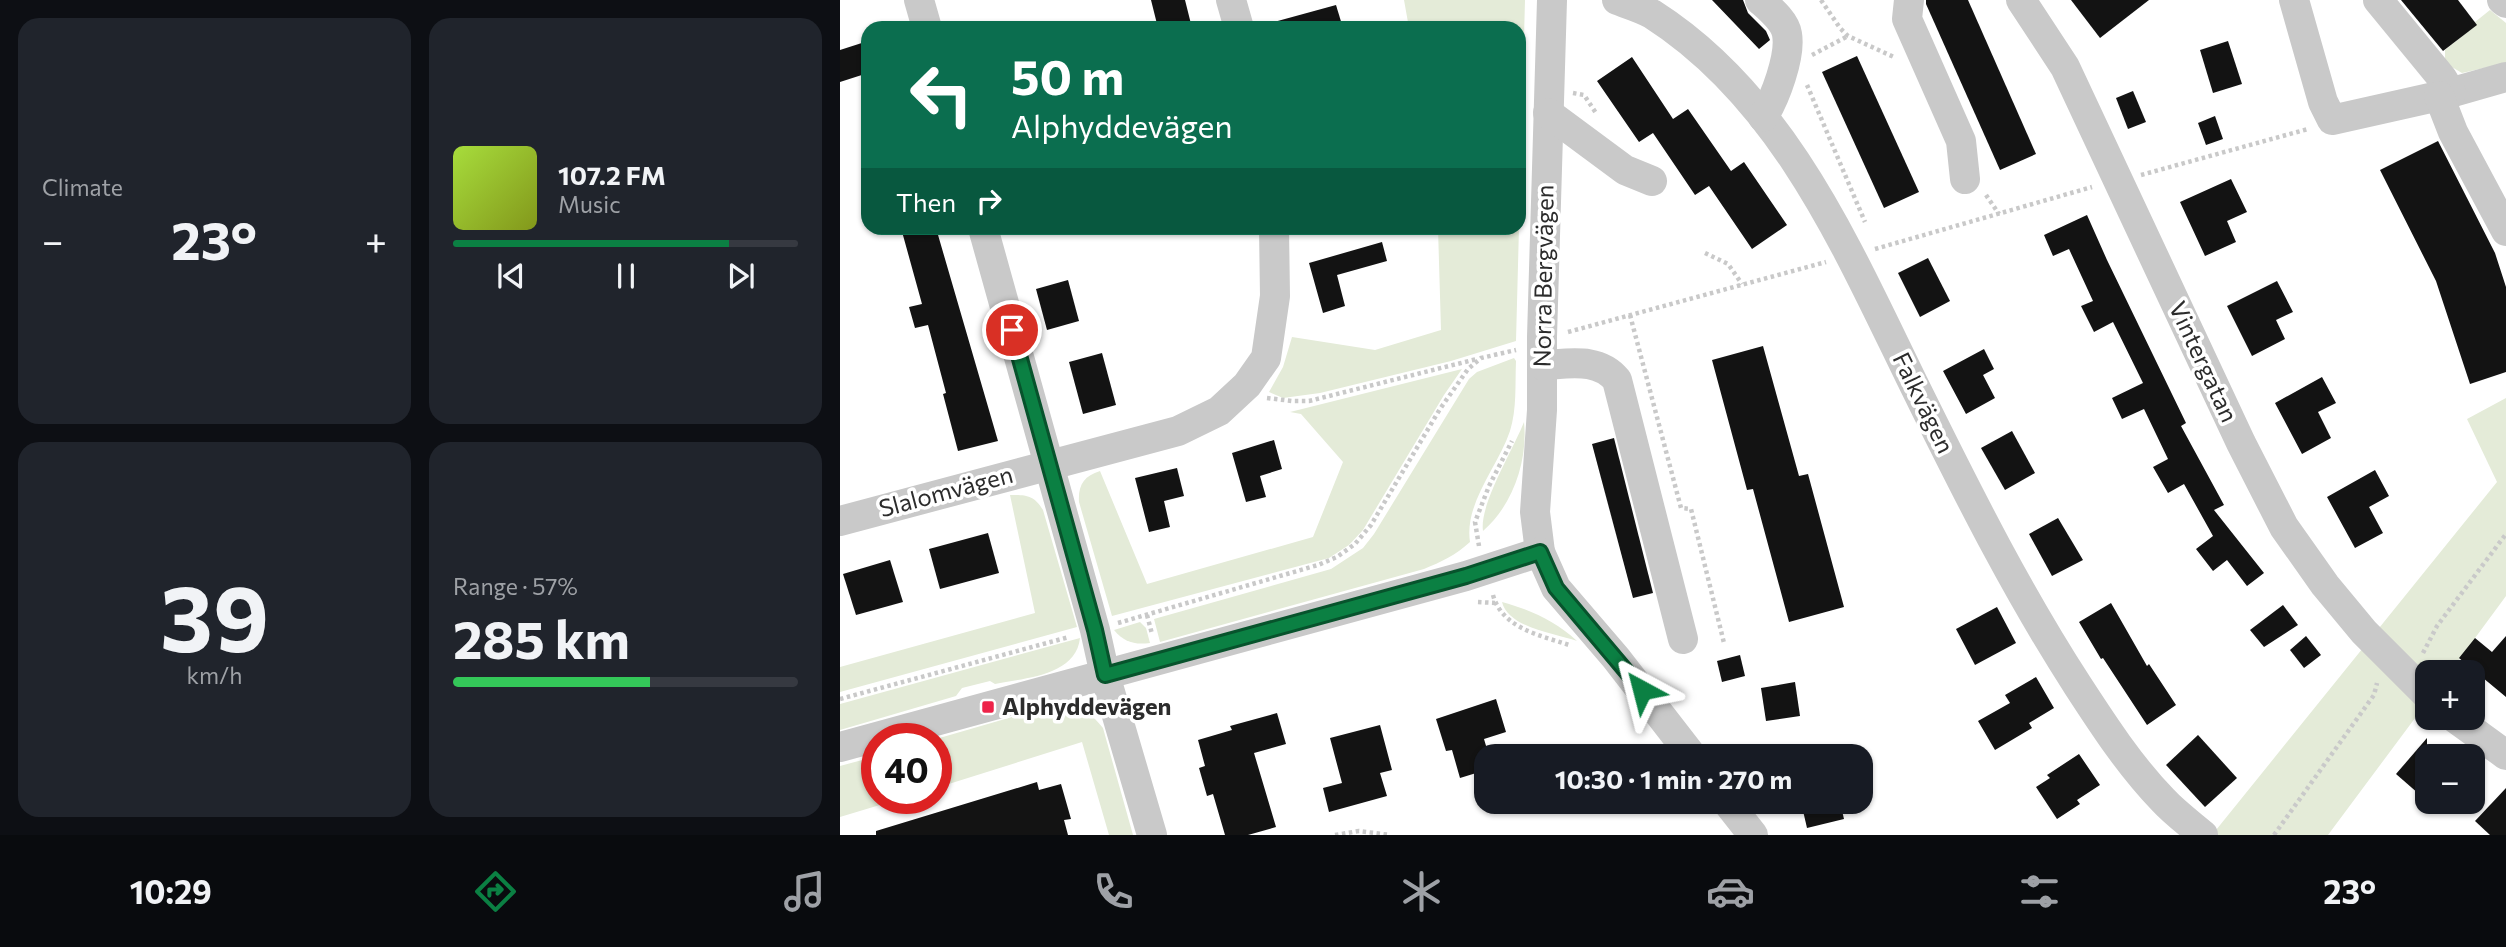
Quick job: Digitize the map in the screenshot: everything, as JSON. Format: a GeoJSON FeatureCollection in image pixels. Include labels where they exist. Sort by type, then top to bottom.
{"type":"FeatureCollection","features":[{"type":"Feature","properties":{"kind":"street"},"geometry":{"type":"LineString","coordinates":[[919,0],[925,21]]}},
{"type":"Feature","properties":{"kind":"street"},"geometry":{"type":"LineString","coordinates":[[1231,0],[1237,21]]}},
{"type":"Feature","properties":{"kind":"street","name":"Norra Bergvägen"},"geometry":{"type":"LineString","coordinates":[[1552,0],[1548,113],[1531,357],[1542,410],[1535,512],[1540,552],[1556,588],[1616,658],[1683,744]]}},
{"type":"Feature","properties":{"kind":"street","name":"Falkvägen"},"geometry":{"type":"LineString","coordinates":[[1617,0],[1650,13],[1701,50],[1744,92],[1786,147],[1833,222],[1977,512],[2062,662],[2113,739],[2163,800],[2203,835]]}},
{"type":"Feature","properties":{"kind":"street"},"geometry":{"type":"LineString","coordinates":[[1760,0],[1778,17],[1787,33],[1786,57],[1771,105],[1763,117]]}},
{"type":"Feature","properties":{"kind":"street"},"geometry":{"type":"LineString","coordinates":[[1909,0],[1908,19],[1961,141],[1965,179]]}},
{"type":"Feature","properties":{"kind":"street","name":"Vintergatan"},"geometry":{"type":"LineString","coordinates":[[2021,0],[2065,67],[2241,443],[2284,527],[2356,623],[2415,683]]}},
{"type":"Feature","properties":{"kind":"street"},"geometry":{"type":"LineString","coordinates":[[2294,0],[2323,102],[2332,120],[2506,77]]}},
{"type":"Feature","properties":{"kind":"street"},"geometry":{"type":"LineString","coordinates":[[2378,0],[2442,78],[2453,132],[2506,231]]}},
{"type":"Feature","properties":{"kind":"street"},"geometry":{"type":"LineString","coordinates":[[1548,113],[1625,170],[1652,181]]}},
{"type":"Feature","properties":{"kind":"street"},"geometry":{"type":"LineString","coordinates":[[985,235],[1095,630],[1105,675],[1152,835]]}},
{"type":"Feature","properties":{"kind":"street","name":"Slalomvägen"},"geometry":{"type":"LineString","coordinates":[[840,521],[1178,431],[1219,411],[1247,385],[1266,358],[1275,296],[1275,235]]}},
{"type":"Feature","properties":{"kind":"street"},"geometry":{"type":"LineString","coordinates":[[1531,357],[1595,364],[1609,370],[1617,380],[1683,639]]}},
{"type":"Feature","properties":{"kind":"street"},"geometry":{"type":"LineString","coordinates":[[840,747],[1466,576],[1540,552]]}},
{"type":"Feature","properties":{"kind":"street"},"geometry":{"type":"LineString","coordinates":[[2472,730],[2506,755]]}},
{"type":"Feature","properties":{"kind":"street"},"geometry":{"type":"LineString","coordinates":[[1736,814],[1753,835]]}},
{"type":"Feature","properties":{"kind":"path"},"geometry":{"type":"LineString","coordinates":[[1821,0],[1848,36],[1932,74]]}},
{"type":"Feature","properties":{"kind":"path"},"geometry":{"type":"LineString","coordinates":[[1809,57],[1848,36]]}},
{"type":"Feature","properties":{"kind":"path"},"geometry":{"type":"LineString","coordinates":[[1802,74],[1867,226]]}},
{"type":"Feature","properties":{"kind":"path"},"geometry":{"type":"LineString","coordinates":[[1566,332],[1850,257],[2332,120]]}},
{"type":"Feature","properties":{"kind":"path"},"geometry":{"type":"LineString","coordinates":[[1705,254],[1728,264],[1742,284]]}},
{"type":"Feature","properties":{"kind":"path"},"geometry":{"type":"LineString","coordinates":[[1630,315],[1681,509],[1691,509],[1724,643]]}},
{"type":"Feature","properties":{"kind":"path"},"geometry":{"type":"LineString","coordinates":[[1262,396],[1309,401],[1482,358],[1531,357]]}},
{"type":"Feature","properties":{"kind":"path"},"geometry":{"type":"LineString","coordinates":[[840,699],[1095,630],[1318,565],[1337,557],[1355,544],[1371,525],[1460,380],[1482,358]]}},
{"type":"Feature","properties":{"kind":"path"},"geometry":{"type":"LineString","coordinates":[[2421,658],[2437,626],[2506,534]]}},
{"type":"Feature","properties":{"kind":"path"},"geometry":{"type":"LineString","coordinates":[[1476,601],[1495,602],[1502,615],[1516,626],[1575,646]]}},
{"type":"Feature","properties":{"kind":"path"},"geometry":{"type":"LineString","coordinates":[[1147,615],[1154,642]]}},
{"type":"Feature","properties":{"kind":"path"},"geometry":{"type":"LineString","coordinates":[[2274,835],[2374,695],[2379,676]]}},
{"type":"Feature","properties":{"kind":"path"},"geometry":{"type":"LineString","coordinates":[[1335,835],[1359,831],[1390,835]]}},
{"type":"Feature","properties":{"kind":"green space"},"geometry":{"type":"Polygon","coordinates":[[[1404,0],[1525,0],[1524,21],[1408,21],[1404,0]]]}},
{"type":"Feature","properties":{"kind":"green space"},"geometry":{"type":"Polygon","coordinates":[[[2490,10],[2506,23],[2506,63],[2462,73],[2445,63],[2445,50],[2490,10]]]}},
{"type":"Feature","properties":{"kind":"green space"},"geometry":{"type":"Polygon","coordinates":[[[1438,235],[1519,235],[1516,341],[1451,361],[1320,393],[1283,398],[1269,392],[1283,367],[1292,337],[1375,350],[1441,330],[1438,235]]]}},
{"type":"Feature","properties":{"kind":"green space"},"geometry":{"type":"Polygon","coordinates":[[[1514,358],[1516,387],[1510,431],[1477,499],[1472,513],[1470,542],[1465,547],[1424,569],[1160,642],[1154,619],[1331,569],[1363,548],[1469,379],[1477,372],[1514,358]]]}},
{"type":"Feature","properties":{"kind":"green space"},"geometry":{"type":"Polygon","coordinates":[[[1462,369],[1363,530],[1349,545],[1329,558],[1112,616],[1079,502],[1081,486],[1090,476],[1100,471],[1147,584],[1313,537],[1343,462],[1301,414],[1290,412],[1462,369]]]}},
{"type":"Feature","properties":{"kind":"green space"},"geometry":{"type":"Polygon","coordinates":[[[2506,398],[2506,596],[2459,660],[2415,660],[2415,718],[2328,835],[2212,835],[2497,482],[2467,419],[2506,398]]]}},
{"type":"Feature","properties":{"kind":"green space"},"geometry":{"type":"Polygon","coordinates":[[[1524,422],[1524,452],[1516,481],[1503,508],[1483,531],[1483,520],[1491,492],[1524,422]]]}},
{"type":"Feature","properties":{"kind":"green space"},"geometry":{"type":"Polygon","coordinates":[[[1010,495],[1029,497],[1043,510],[1077,627],[840,692],[840,667],[1035,613],[1010,495]]]}},
{"type":"Feature","properties":{"kind":"green space"},"geometry":{"type":"Polygon","coordinates":[[[1502,602],[1542,617],[1577,641],[1523,624],[1506,611],[1502,602]]]}},
{"type":"Feature","properties":{"kind":"green space"},"geometry":{"type":"Polygon","coordinates":[[[1140,622],[1146,628],[1150,643],[1130,642],[1114,630],[1140,622]]]}},
{"type":"Feature","properties":{"kind":"green space"},"geometry":{"type":"Polygon","coordinates":[[[1080,638],[1076,651],[1069,660],[1047,673],[962,688],[956,696],[840,730],[840,704],[1080,638]]]}},
{"type":"Feature","properties":{"kind":"green space"},"geometry":{"type":"Polygon","coordinates":[[[1054,705],[1090,715],[1103,728],[1133,835],[1109,835],[1082,742],[952,783],[952,734],[1054,705]]]}},
{"type":"Feature","properties":{"kind":"green space"},"geometry":{"type":"Polygon","coordinates":[[[861,760],[861,811],[840,817],[840,766],[861,760]]]}},
{"type":"Feature","properties":{"kind":"building"},"geometry":{"type":"Polygon","coordinates":[[[1151,0],[1185,0],[1190,21],[1156,21],[1151,0]]]}},
{"type":"Feature","properties":{"kind":"building"},"geometry":{"type":"Polygon","coordinates":[[[1712,0],[1743,0],[1748,13],[1766,31],[1770,40],[1759,49],[1712,0]]]}},
{"type":"Feature","properties":{"kind":"building"},"geometry":{"type":"Polygon","coordinates":[[[1926,0],[1968,0],[2036,154],[2000,170],[1926,0]]]}},
{"type":"Feature","properties":{"kind":"building"},"geometry":{"type":"Polygon","coordinates":[[[2071,0],[2149,0],[2100,38],[2071,0]]]}},
{"type":"Feature","properties":{"kind":"building"},"geometry":{"type":"Polygon","coordinates":[[[2401,0],[2458,0],[2477,25],[2443,51],[2401,0]]]}},
{"type":"Feature","properties":{"kind":"building"},"geometry":{"type":"Polygon","coordinates":[[[1336,5],[1341,21],[1278,21],[1336,5]]]}},
{"type":"Feature","properties":{"kind":"building"},"geometry":{"type":"Polygon","coordinates":[[[2228,41],[2242,84],[2213,93],[2200,50],[2228,41]]]}},
{"type":"Feature","properties":{"kind":"building"},"geometry":{"type":"Polygon","coordinates":[[[861,43],[861,75],[840,82],[840,50],[861,43]]]}},
{"type":"Feature","properties":{"kind":"building"},"geometry":{"type":"Polygon","coordinates":[[[1857,56],[1919,192],[1884,208],[1822,72],[1857,56]]]}},
{"type":"Feature","properties":{"kind":"building"},"geometry":{"type":"Polygon","coordinates":[[[1632,57],[1673,119],[1688,109],[1731,171],[1744,162],[1787,225],[1752,249],[1709,186],[1695,195],[1653,133],[1639,142],[1597,81],[1632,57]]]}},
{"type":"Feature","properties":{"kind":"building"},"geometry":{"type":"Polygon","coordinates":[[[2133,91],[2146,122],[2128,129],[2116,98],[2133,91]]]}},
{"type":"Feature","properties":{"kind":"building"},"geometry":{"type":"Polygon","coordinates":[[[2215,116],[2223,139],[2206,145],[2198,123],[2215,116]]]}},
{"type":"Feature","properties":{"kind":"building"},"geometry":{"type":"Polygon","coordinates":[[[2438,141],[2495,253],[2506,287],[2506,372],[2470,384],[2436,281],[2380,170],[2438,141]]]}},
{"type":"Feature","properties":{"kind":"building"},"geometry":{"type":"Polygon","coordinates":[[[2231,179],[2247,212],[2227,221],[2236,242],[2205,256],[2180,202],[2231,179]]]}},
{"type":"Feature","properties":{"kind":"building"},"geometry":{"type":"Polygon","coordinates":[[[2087,215],[2186,423],[2181,426],[2224,505],[2214,510],[2264,573],[2247,586],[2227,560],[2213,571],[2196,549],[2213,536],[2184,484],[2168,493],[2153,467],[2168,459],[2144,409],[2122,419],[2112,398],[2143,383],[2113,322],[2094,332],[2081,306],[2093,301],[2069,249],[2053,256],[2044,235],[2087,215]]]}},
{"type":"Feature","properties":{"kind":"building"},"geometry":{"type":"Polygon","coordinates":[[[903,235],[938,235],[998,441],[958,451],[928,325],[915,328],[909,307],[922,304],[903,235]]]}},
{"type":"Feature","properties":{"kind":"building"},"geometry":{"type":"Polygon","coordinates":[[[1382,242],[1387,261],[1337,275],[1345,306],[1323,313],[1309,263],[1382,242]]]}},
{"type":"Feature","properties":{"kind":"building"},"geometry":{"type":"Polygon","coordinates":[[[1928,258],[1950,301],[1920,317],[1898,273],[1928,258]]]}},
{"type":"Feature","properties":{"kind":"building"},"geometry":{"type":"Polygon","coordinates":[[[1068,280],[1079,321],[1047,330],[1036,289],[1068,280]]]}},
{"type":"Feature","properties":{"kind":"building"},"geometry":{"type":"Polygon","coordinates":[[[2277,281],[2293,312],[2276,320],[2285,339],[2252,356],[2227,306],[2277,281]]]}},
{"type":"Feature","properties":{"kind":"building"},"geometry":{"type":"Polygon","coordinates":[[[1763,346],[1799,476],[1808,474],[1844,607],[1789,622],[1753,489],[1747,490],[1712,360],[1763,346]]]}},
{"type":"Feature","properties":{"kind":"building"},"geometry":{"type":"Polygon","coordinates":[[[1984,349],[1994,369],[1983,375],[1995,398],[1966,414],[1943,371],[1984,349]]]}},
{"type":"Feature","properties":{"kind":"building"},"geometry":{"type":"Polygon","coordinates":[[[1102,353],[1116,405],[1083,414],[1069,362],[1102,353]]]}},
{"type":"Feature","properties":{"kind":"building"},"geometry":{"type":"Polygon","coordinates":[[[2322,377],[2336,403],[2318,412],[2331,438],[2302,454],[2275,403],[2322,377]]]}},
{"type":"Feature","properties":{"kind":"building"},"geometry":{"type":"Polygon","coordinates":[[[2012,431],[2035,473],[2005,490],[1981,448],[2012,431]]]}},
{"type":"Feature","properties":{"kind":"building"},"geometry":{"type":"Polygon","coordinates":[[[1614,438],[1653,593],[1633,598],[1592,444],[1614,438]]]}},
{"type":"Feature","properties":{"kind":"building"},"geometry":{"type":"Polygon","coordinates":[[[1274,440],[1282,469],[1260,476],[1266,497],[1246,502],[1232,453],[1274,440]]]}},
{"type":"Feature","properties":{"kind":"building"},"geometry":{"type":"Polygon","coordinates":[[[1177,468],[1184,496],[1164,501],[1170,527],[1149,532],[1135,478],[1177,468]]]}},
{"type":"Feature","properties":{"kind":"building"},"geometry":{"type":"Polygon","coordinates":[[[2375,470],[2389,496],[2369,507],[2383,533],[2355,548],[2327,497],[2375,470]]]}},
{"type":"Feature","properties":{"kind":"building"},"geometry":{"type":"Polygon","coordinates":[[[2058,518],[2083,560],[2052,576],[2029,534],[2058,518]]]}},
{"type":"Feature","properties":{"kind":"building"},"geometry":{"type":"Polygon","coordinates":[[[988,533],[999,573],[940,589],[929,549],[988,533]]]}},
{"type":"Feature","properties":{"kind":"building"},"geometry":{"type":"Polygon","coordinates":[[[890,560],[903,602],[856,615],[843,574],[890,560]]]}},
{"type":"Feature","properties":{"kind":"building"},"geometry":{"type":"Polygon","coordinates":[[[2111,603],[2147,666],[2149,664],[2176,705],[2147,725],[2079,622],[2111,603]]]}},
{"type":"Feature","properties":{"kind":"building"},"geometry":{"type":"Polygon","coordinates":[[[2283,605],[2298,625],[2264,647],[2250,630],[2283,605]]]}},
{"type":"Feature","properties":{"kind":"building"},"geometry":{"type":"Polygon","coordinates":[[[1997,607],[2016,643],[1975,665],[1956,629],[1997,607]]]}},
{"type":"Feature","properties":{"kind":"building"},"geometry":{"type":"Polygon","coordinates":[[[2306,636],[2321,655],[2304,668],[2290,650],[2306,636]]]}},
{"type":"Feature","properties":{"kind":"building"},"geometry":{"type":"Polygon","coordinates":[[[2506,636],[2506,697],[2485,680],[2485,660],[2459,658],[2475,638],[2492,652],[2506,636]]]}},
{"type":"Feature","properties":{"kind":"building"},"geometry":{"type":"Polygon","coordinates":[[[1740,655],[1745,676],[1722,682],[1717,661],[1740,655]]]}},
{"type":"Feature","properties":{"kind":"building"},"geometry":{"type":"Polygon","coordinates":[[[2036,677],[2054,708],[2029,723],[2032,728],[1995,750],[1978,721],[2010,703],[2005,695],[2036,677]]]}},
{"type":"Feature","properties":{"kind":"building"},"geometry":{"type":"Polygon","coordinates":[[[1795,682],[1800,716],[1766,721],[1761,688],[1795,682]]]}},
{"type":"Feature","properties":{"kind":"building"},"geometry":{"type":"Polygon","coordinates":[[[1496,699],[1506,732],[1484,739],[1485,744],[1474,744],[1474,774],[1460,778],[1452,750],[1446,751],[1436,719],[1496,699]]]}},
{"type":"Feature","properties":{"kind":"building"},"geometry":{"type":"Polygon","coordinates":[[[1277,713],[1286,744],[1254,753],[1276,827],[1248,835],[1225,835],[1213,794],[1207,796],[1199,768],[1205,766],[1198,740],[1232,730],[1230,726],[1277,713]]]}},
{"type":"Feature","properties":{"kind":"building"},"geometry":{"type":"Polygon","coordinates":[[[1380,725],[1392,770],[1380,773],[1387,796],[1329,812],[1323,788],[1342,783],[1330,738],[1380,725]]]}},
{"type":"Feature","properties":{"kind":"building"},"geometry":{"type":"Polygon","coordinates":[[[2198,735],[2237,778],[2205,807],[2166,765],[2198,735]]]}},
{"type":"Feature","properties":{"kind":"building"},"geometry":{"type":"Polygon","coordinates":[[[2415,752],[2415,791],[2396,774],[2415,752]]]}},
{"type":"Feature","properties":{"kind":"building"},"geometry":{"type":"Polygon","coordinates":[[[2079,754],[2100,785],[2077,800],[2080,804],[2057,819],[2036,787],[2050,778],[2047,775],[2079,754]]]}},
{"type":"Feature","properties":{"kind":"building"},"geometry":{"type":"Polygon","coordinates":[[[1037,782],[1039,790],[1061,784],[1071,819],[1064,820],[1068,835],[876,835],[876,831],[932,814],[952,814],[952,808],[1037,782]]]}},
{"type":"Feature","properties":{"kind":"building"},"geometry":{"type":"Polygon","coordinates":[[[2506,788],[2506,835],[2490,835],[2475,821],[2485,814],[2485,810],[2506,788]]]}},
{"type":"Feature","properties":{"kind":"building"},"geometry":{"type":"Polygon","coordinates":[[[1804,814],[1843,814],[1844,819],[1807,828],[1804,814]]]}},
{"type":"Feature","properties":{"kind":"place","name":"Alphyddevägen"},"geometry":{"type":"Point","coordinates":[988,707]}},
{"type":"Feature","properties":{"kind":"route"},"geometry":{"type":"LineString","coordinates":[[1012,330],[1105,675],[1466,576],[1540,552],[1556,588],[1642,690]]}}]}
